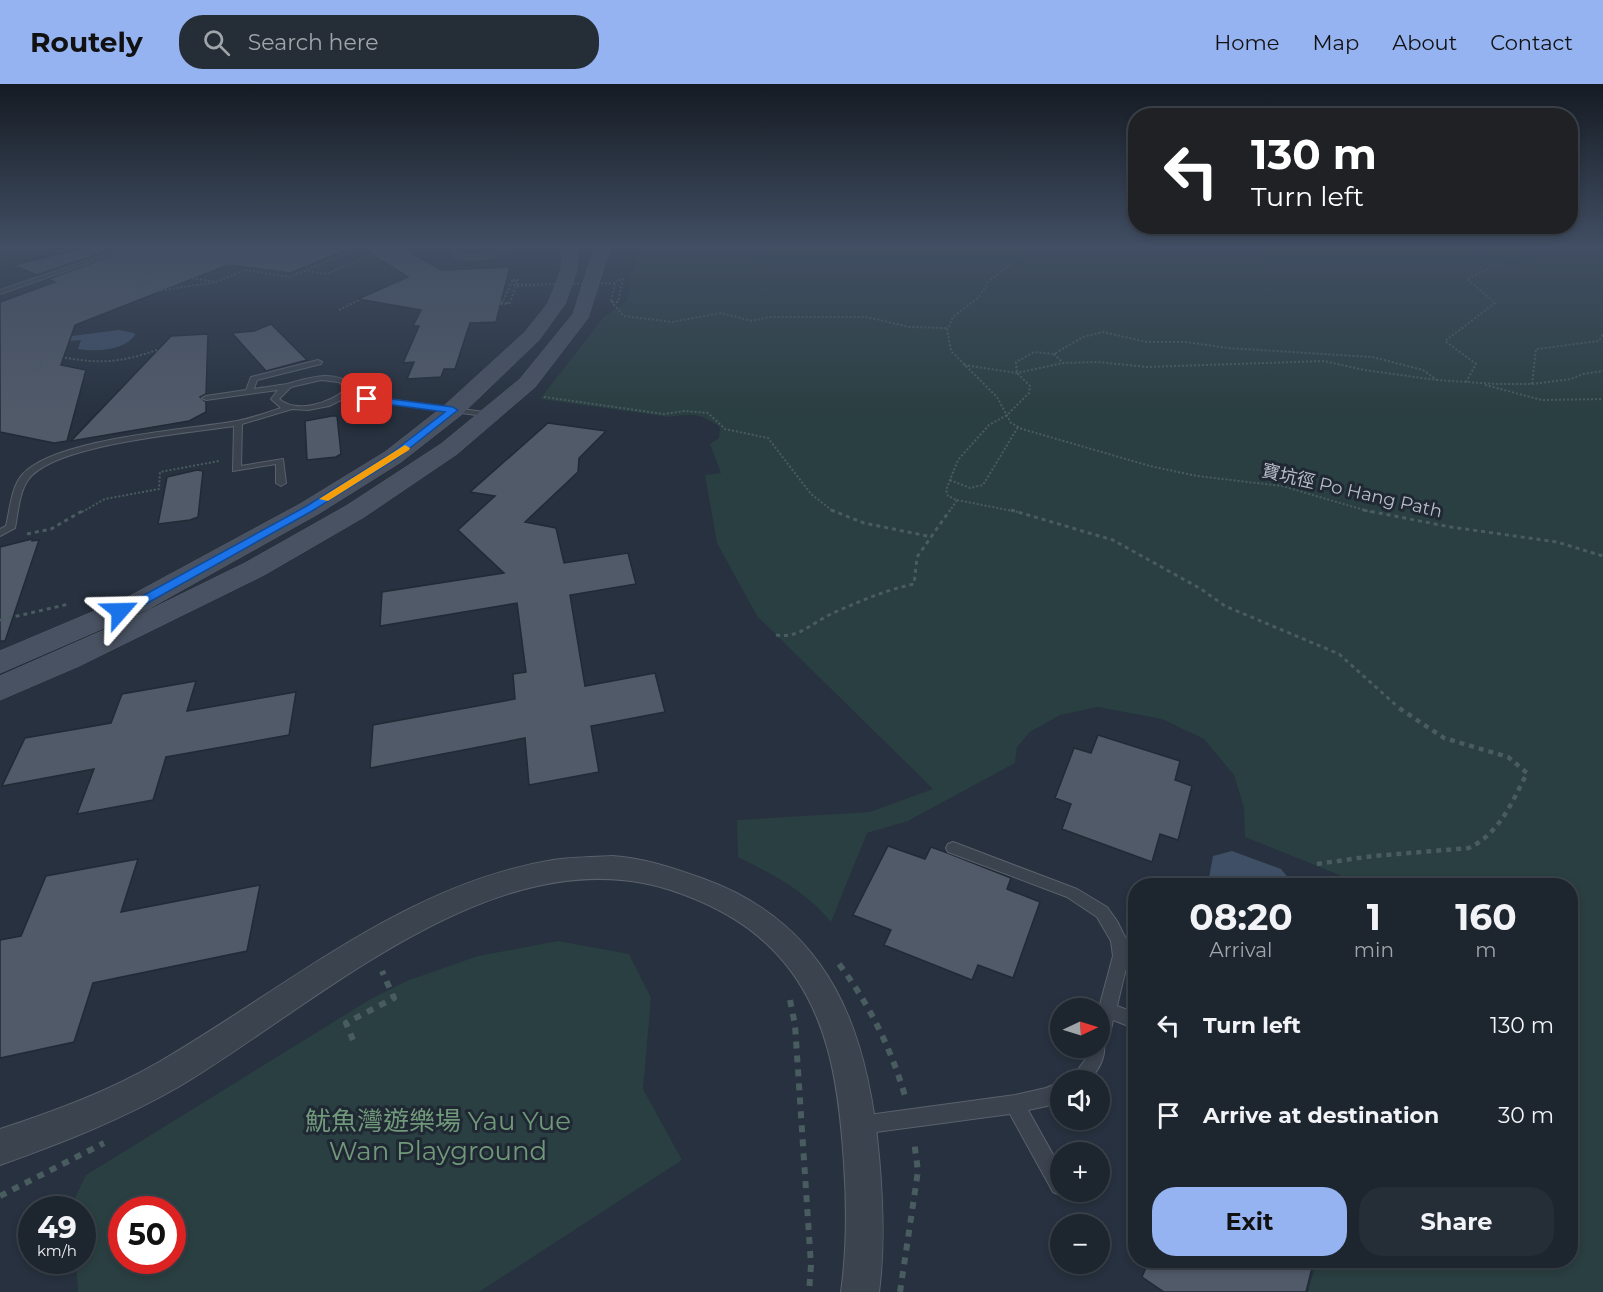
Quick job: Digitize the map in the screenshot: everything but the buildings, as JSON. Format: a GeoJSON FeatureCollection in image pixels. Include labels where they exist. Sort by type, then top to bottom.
{"type":"FeatureCollection","features":[{"type":"Feature","properties":{"kind":"main road"},"geometry":{"type":"LineString","coordinates":[[0,663],[140,602],[309,509],[393,457],[453,410],[523,346],[557,302]]}},
{"type":"Feature","properties":{"kind":"main road"},"geometry":{"type":"LineString","coordinates":[[0,689],[128,634],[307,541],[406,479],[492,415],[543,366],[588,302]]}},
{"type":"Feature","properties":{"kind":"street"},"geometry":{"type":"LineString","coordinates":[[0,1147],[68,1124],[121,1101],[226,1040],[357,954],[455,901],[519,878],[612,867],[639,870],[699,888],[730,902],[765,924],[789,945],[828,1000],[841,1032],[853,1077],[859,1125],[866,1217],[860,1292]]}},
{"type":"Feature","properties":{"kind":"lane"},"geometry":{"type":"LineString","coordinates":[[249,391],[254,379],[318,362]]}},
{"type":"Feature","properties":{"kind":"lane"},"geometry":{"type":"LineString","coordinates":[[206,398],[288,386],[309,380],[341,380],[350,387],[344,396]]}},
{"type":"Feature","properties":{"kind":"lane"},"geometry":{"type":"LineString","coordinates":[[288,386],[280,391],[275,399],[282,405],[290,407]]}},
{"type":"Feature","properties":{"kind":"lane"},"geometry":{"type":"LineString","coordinates":[[1,533],[10,528],[27,474],[48,460],[79,449],[238,423],[290,407],[317,406],[344,396],[492,415]]}},
{"type":"Feature","properties":{"kind":"lane"},"geometry":{"type":"LineString","coordinates":[[238,423],[236,469],[280,461],[281,483]]}},
{"type":"Feature","properties":{"kind":"lane"},"geometry":{"type":"LineString","coordinates":[[953,848],[1072,893],[1102,912],[1119,941],[1121,956],[1110,1002]]}},
{"type":"Feature","properties":{"kind":"lane"},"geometry":{"type":"LineString","coordinates":[[1110,1011],[1128,1018]]}},
{"type":"Feature","properties":{"kind":"lane"},"geometry":{"type":"LineString","coordinates":[[859,1125],[1015,1104],[1050,1096]]}},
{"type":"Feature","properties":{"kind":"lane"},"geometry":{"type":"LineString","coordinates":[[1015,1104],[1050,1167]]}},
{"type":"Feature","properties":{"kind":"path"},"geometry":{"type":"LineString","coordinates":[[339,310],[354,302]]}},
{"type":"Feature","properties":{"kind":"path"},"geometry":{"type":"LineString","coordinates":[[611,302],[624,316],[672,322],[721,313],[752,321],[769,317],[867,316],[909,327],[947,328]]}},
{"type":"Feature","properties":{"kind":"path"},"geometry":{"type":"LineString","coordinates":[[950,480],[970,488],[983,485],[1018,427],[1011,423],[997,397],[951,351],[947,328],[954,314],[971,302]]}},
{"type":"Feature","properties":{"kind":"path"},"geometry":{"type":"LineString","coordinates":[[1466,382],[1476,364],[1445,341],[1494,302]]}},
{"type":"Feature","properties":{"kind":"path"},"geometry":{"type":"LineString","coordinates":[[1053,354],[1078,339],[1101,332],[1118,333],[1144,342],[1290,349],[1394,361],[1431,373],[1437,380]]}},
{"type":"Feature","properties":{"kind":"path"},"geometry":{"type":"LineString","coordinates":[[1532,384],[1536,349],[1599,341],[1603,334]]}},
{"type":"Feature","properties":{"kind":"path"},"geometry":{"type":"LineString","coordinates":[[1063,363],[1053,354],[1039,349],[1028,353],[1016,362],[1017,374],[1029,386],[1029,393],[1007,415],[989,424],[958,460],[946,490],[948,496],[957,500],[1024,513],[1113,540],[1200,589],[1225,606],[1339,654],[1392,703],[1444,738],[1508,757],[1527,773],[1496,828],[1482,843],[1469,848],[1374,856],[1317,864]]}},
{"type":"Feature","properties":{"kind":"path"},"geometry":{"type":"LineString","coordinates":[[62,352],[61,357],[97,363],[136,357],[157,350]]}},
{"type":"Feature","properties":{"kind":"path"},"geometry":{"type":"LineString","coordinates":[[963,365],[1017,374],[1032,368],[1063,363],[1098,362],[1147,367],[1324,361],[1364,370],[1437,380],[1532,384],[1571,379],[1603,371]]}},
{"type":"Feature","properties":{"kind":"path"},"geometry":{"type":"LineString","coordinates":[[38,372],[42,362]]}},
{"type":"Feature","properties":{"kind":"path"},"geometry":{"type":"LineString","coordinates":[[1476,383],[1542,400],[1603,399]]}},
{"type":"Feature","properties":{"kind":"path"},"geometry":{"type":"LineString","coordinates":[[540,396],[664,414],[685,411],[708,413],[725,429],[768,438],[813,495],[828,509],[844,517],[932,537]]}},
{"type":"Feature","properties":{"kind":"path"},"geometry":{"type":"LineString","coordinates":[[345,410],[347,424]]}},
{"type":"Feature","properties":{"kind":"path","name":"寶坑徑 Po Hang Path"},"geometry":{"type":"LineString","coordinates":[[1018,427],[1150,466],[1197,476],[1282,486],[1361,510],[1462,529],[1557,542],[1603,556]]}},
{"type":"Feature","properties":{"kind":"path"},"geometry":{"type":"LineString","coordinates":[[1,533],[17,536],[51,529],[105,499],[159,489],[160,472],[236,458]]}},
{"type":"Feature","properties":{"kind":"path"},"geometry":{"type":"LineString","coordinates":[[776,635],[786,637],[801,632],[827,616],[890,589],[914,584],[916,557],[957,500]]}},
{"type":"Feature","properties":{"kind":"path"},"geometry":{"type":"LineString","coordinates":[[0,620],[75,602]]}},
{"type":"Feature","properties":{"kind":"path"},"geometry":{"type":"LineString","coordinates":[[836,960],[872,1014],[896,1064],[912,1118],[918,1171],[900,1292]]}},
{"type":"Feature","properties":{"kind":"path"},"geometry":{"type":"LineString","coordinates":[[370,974],[388,963]]}},
{"type":"Feature","properties":{"kind":"path"},"geometry":{"type":"LineString","coordinates":[[353,1040],[346,1023],[394,998],[380,968]]}},
{"type":"Feature","properties":{"kind":"path"},"geometry":{"type":"LineString","coordinates":[[788,993],[795,1025],[811,1265],[809,1292]]}},
{"type":"Feature","properties":{"kind":"path"},"geometry":{"type":"LineString","coordinates":[[0,1196],[115,1137]]}},
{"type":"Feature","properties":{"kind":"green space"},"geometry":{"type":"Polygon","coordinates":[[[625,302],[1603,302],[1603,1292],[1308,1292],[1315,1268],[1578,1268],[1578,878],[1347,878],[1245,837],[1244,808],[1234,775],[1204,739],[1162,719],[1098,707],[1060,715],[1030,732],[1017,747],[1015,763],[908,821],[867,833],[831,922],[822,911],[800,893],[738,857],[737,820],[870,812],[933,789],[757,616],[717,543],[705,475],[721,473],[710,444],[719,438],[720,427],[696,415],[669,417],[540,399],[604,317],[625,302]]]}},
{"type":"Feature","properties":{"kind":"green space","name":"魷魚灣遊樂場 Yau Yue Wan Playground"},"geometry":{"type":"Polygon","coordinates":[[[558,941],[629,954],[651,998],[643,1089],[682,1160],[479,1292],[78,1292],[77,1274],[96,1274],[96,1196],[76,1196],[86,1175],[369,1000],[409,980],[478,956],[558,941]]]}},
{"type":"Feature","properties":{"kind":"water"},"geometry":{"type":"Polygon","coordinates":[[[119,330],[135,335],[124,344],[101,350],[78,349],[81,340],[70,341],[72,336],[119,330]]]}},
{"type":"Feature","properties":{"kind":"water"},"geometry":{"type":"Polygon","coordinates":[[[1232,851],[1281,869],[1288,878],[1209,878],[1213,856],[1232,851]]]}},
{"type":"Feature","properties":{"kind":"slow traffic"},"geometry":{"type":"LineString","coordinates":[[325,499],[405,448]]}},
{"type":"Feature","properties":{"kind":"route"},"geometry":{"type":"LineString","coordinates":[[120,611],[309,509],[393,457],[453,410],[367,399]]}}]}
